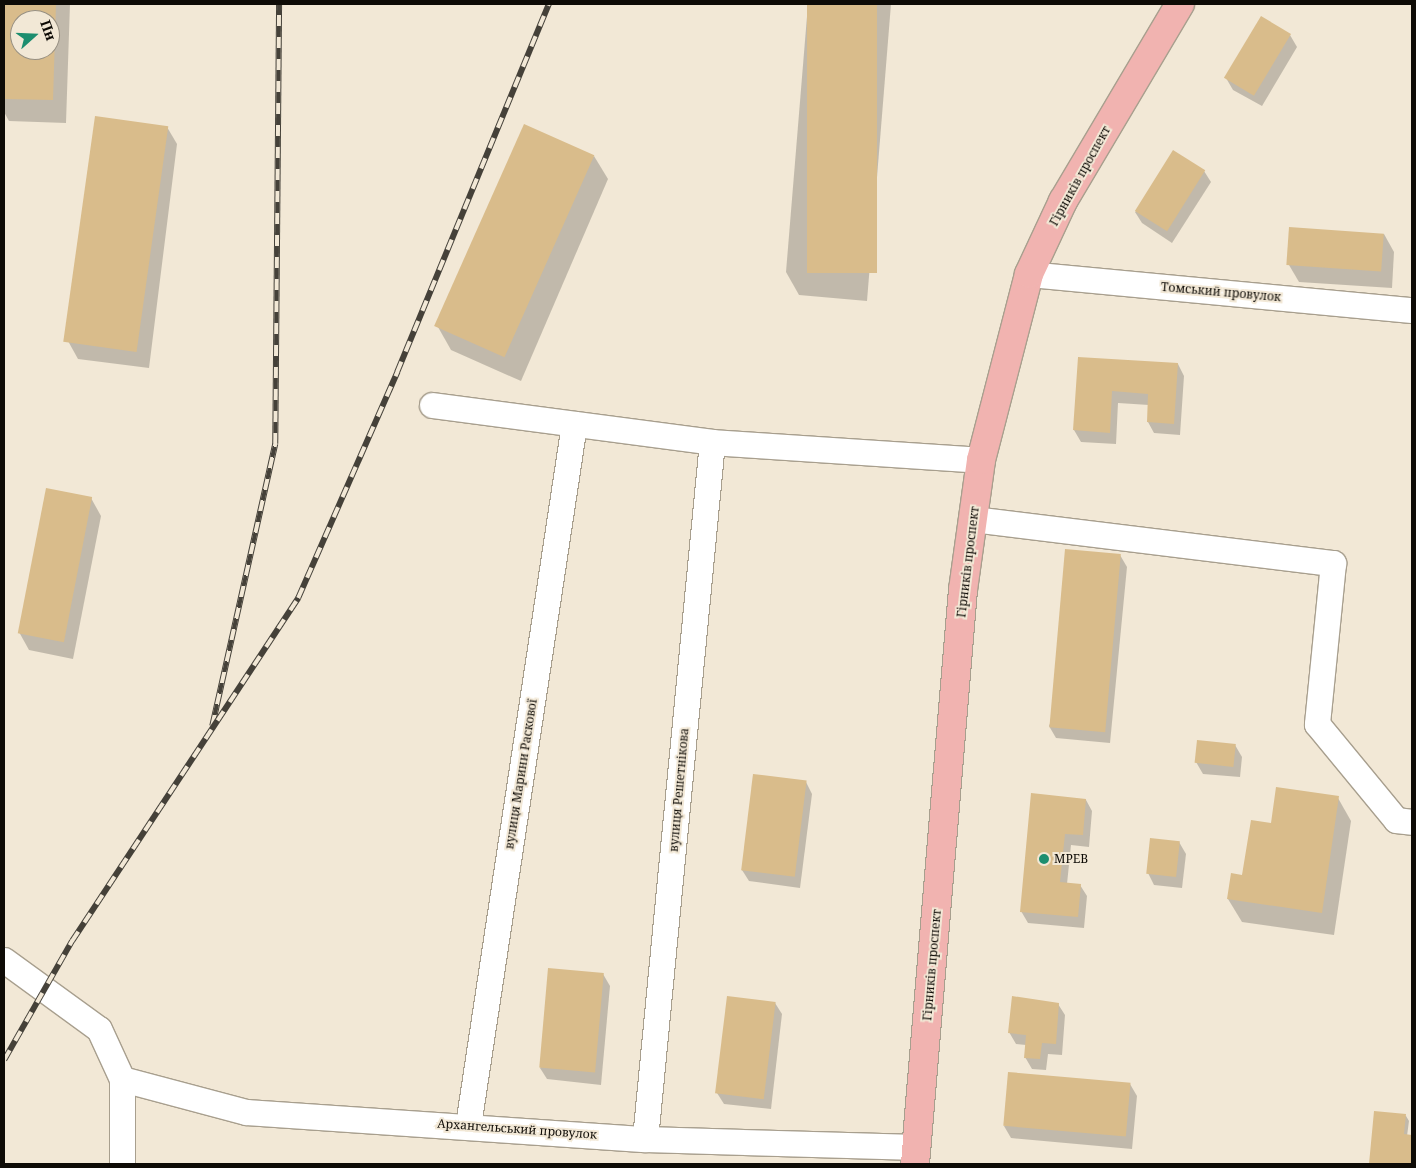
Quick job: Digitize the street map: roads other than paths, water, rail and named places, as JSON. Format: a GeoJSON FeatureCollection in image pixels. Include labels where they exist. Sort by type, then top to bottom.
{"type":"FeatureCollection","features":[{"type":"Feature","properties":{"kind":"main road","name":"Гірників проспект"},"geometry":{"type":"LineString","coordinates":[[916,1155],[963,590],[981,460],[1029,274],[1063,201],[1180,4]]}},
{"type":"Feature","properties":{"kind":"street","name":"Томський провулок"},"geometry":{"type":"LineString","coordinates":[[1029,274],[1412,310]]}},
{"type":"Feature","properties":{"kind":"street"},"geometry":{"type":"LineString","coordinates":[[432,405],[712,442],[981,460]]}},
{"type":"Feature","properties":{"kind":"street","name":"вулиця Марини Раскової"},"geometry":{"type":"LineString","coordinates":[[468,1125],[574,424]]}},
{"type":"Feature","properties":{"kind":"street","name":"вулиця Решетнікова"},"geometry":{"type":"LineString","coordinates":[[645,1139],[712,442]]}},
{"type":"Feature","properties":{"kind":"street"},"geometry":{"type":"LineString","coordinates":[[973,519],[1333,563],[1317,724],[1396,820],[1412,822]]}},
{"type":"Feature","properties":{"kind":"street"},"geometry":{"type":"LineString","coordinates":[[4,960],[99,1029],[122,1079],[122,1164]]}},
{"type":"Feature","properties":{"kind":"street","name":"Архангельський провулок"},"geometry":{"type":"LineString","coordinates":[[122,1079],[246,1112],[916,1155]]}},
{"type":"Feature","properties":{"kind":"railway"},"geometry":{"type":"LineString","coordinates":[[212,726],[275,444],[279,4]]}},
{"type":"Feature","properties":{"kind":"railway"},"geometry":{"type":"LineString","coordinates":[[4,1060],[72,941],[298,598],[397,372],[549,4]]}},
{"type":"Feature","properties":{"kind":"place","name":"МРЕВ"},"geometry":{"type":"Point","coordinates":[1044,859]}}]}
